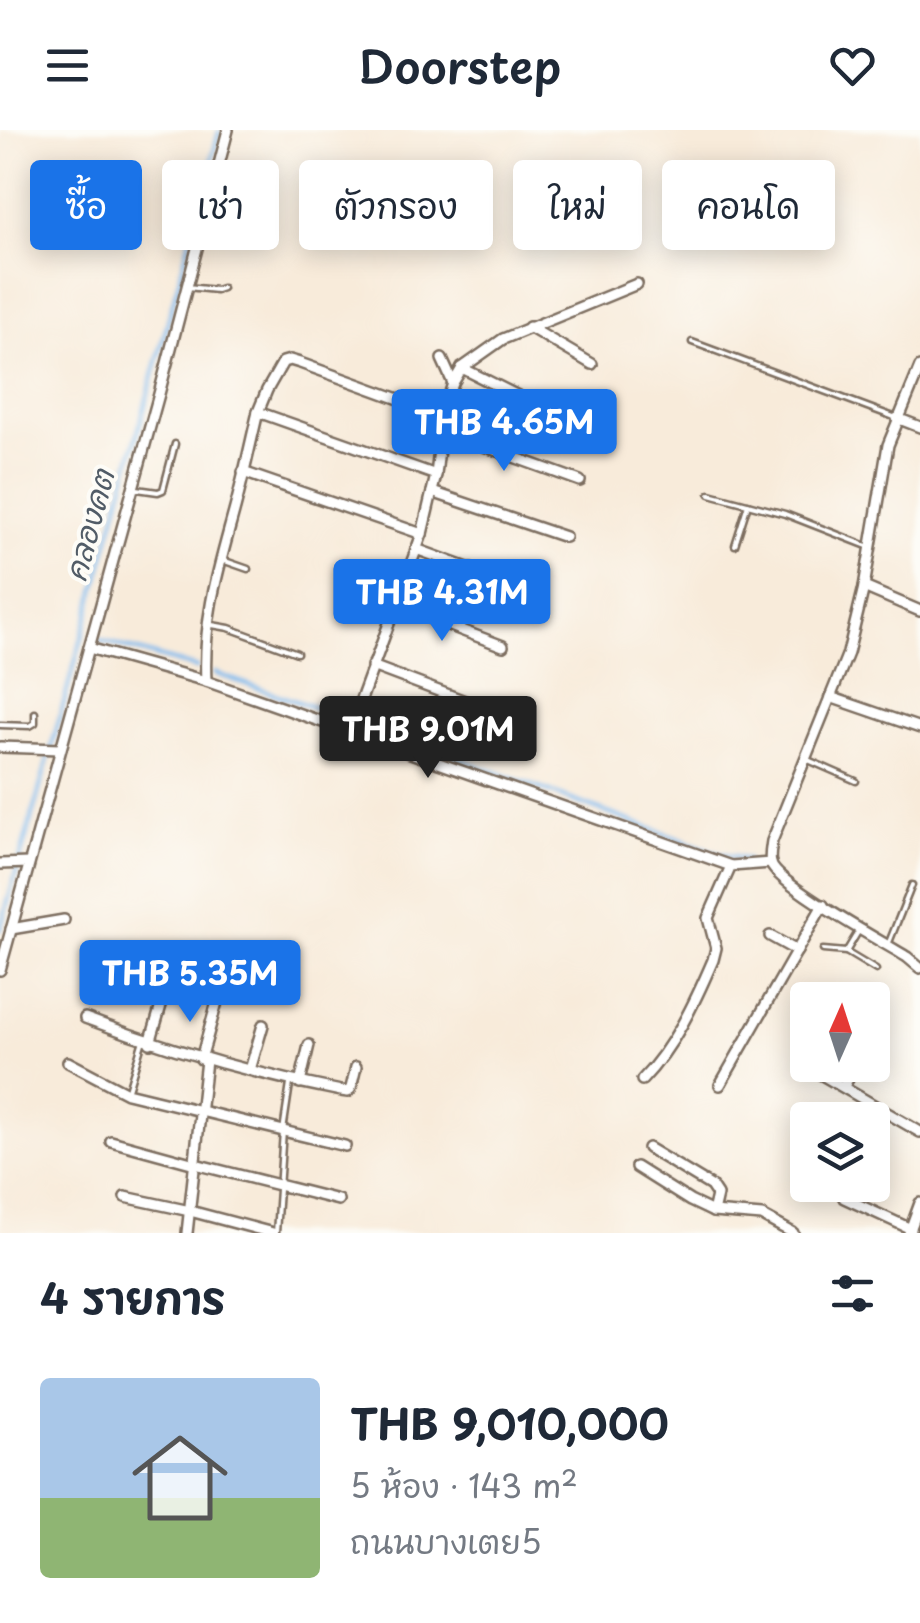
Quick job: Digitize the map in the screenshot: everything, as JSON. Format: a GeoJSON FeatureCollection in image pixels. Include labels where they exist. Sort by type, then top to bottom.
{"type":"FeatureCollection","features":[{"type":"Feature","properties":{"kind":"street"},"geometry":{"type":"LineString","coordinates":[[0,970],[228,130]]}},
{"type":"Feature","properties":{"kind":"street"},"geometry":{"type":"LineString","coordinates":[[348,732],[422,534],[436,474],[443,415],[462,368],[503,339],[637,284]]}},
{"type":"Feature","properties":{"kind":"street"},"geometry":{"type":"LineString","coordinates":[[529,327],[592,364]]}},
{"type":"Feature","properties":{"kind":"street"},"geometry":{"type":"LineString","coordinates":[[442,359],[454,383]]}},
{"type":"Feature","properties":{"kind":"street"},"geometry":{"type":"LineString","coordinates":[[206,681],[211,597],[258,412],[283,362],[290,360],[443,415]]}},
{"type":"Feature","properties":{"kind":"street"},"geometry":{"type":"LineString","coordinates":[[919,964],[796,889],[770,863],[772,841],[848,652],[864,587],[888,444],[897,418],[916,385],[920,366]]}},
{"type":"Feature","properties":{"kind":"street"},"geometry":{"type":"LineString","coordinates":[[462,368],[540,407]]}},
{"type":"Feature","properties":{"kind":"street"},"geometry":{"type":"LineString","coordinates":[[258,412],[436,474]]}},
{"type":"Feature","properties":{"kind":"street"},"geometry":{"type":"LineString","coordinates":[[897,418],[920,427]]}},
{"type":"Feature","properties":{"kind":"street"},"geometry":{"type":"LineString","coordinates":[[442,431],[580,481]]}},
{"type":"Feature","properties":{"kind":"street"},"geometry":{"type":"LineString","coordinates":[[244,472],[422,534]]}},
{"type":"Feature","properties":{"kind":"street"},"geometry":{"type":"LineString","coordinates":[[432,492],[565,538]]}},
{"type":"Feature","properties":{"kind":"street"},"geometry":{"type":"LineString","coordinates":[[416,549],[536,593]]}},
{"type":"Feature","properties":{"kind":"street"},"geometry":{"type":"LineString","coordinates":[[864,587],[920,611]]}},
{"type":"Feature","properties":{"kind":"street"},"geometry":{"type":"LineString","coordinates":[[395,605],[502,646]]}},
{"type":"Feature","properties":{"kind":"street"},"geometry":{"type":"LineString","coordinates":[[89,648],[206,681],[731,866],[770,863]]}},
{"type":"Feature","properties":{"kind":"street"},"geometry":{"type":"LineString","coordinates":[[372,666],[465,701]]}},
{"type":"Feature","properties":{"kind":"street"},"geometry":{"type":"LineString","coordinates":[[830,697],[920,728]]}},
{"type":"Feature","properties":{"kind":"street"},"geometry":{"type":"LineString","coordinates":[[0,747],[59,749]]}},
{"type":"Feature","properties":{"kind":"street"},"geometry":{"type":"LineString","coordinates":[[5,864],[27,863]]}},
{"type":"Feature","properties":{"kind":"street"},"geometry":{"type":"LineString","coordinates":[[642,1080],[660,1061],[676,1034],[713,960],[716,948],[708,918],[731,866]]}},
{"type":"Feature","properties":{"kind":"street"},"geometry":{"type":"LineString","coordinates":[[720,1085],[823,905]]}},
{"type":"Feature","properties":{"kind":"street"},"geometry":{"type":"LineString","coordinates":[[11,929],[64,920]]}},
{"type":"Feature","properties":{"kind":"street"},"geometry":{"type":"LineString","coordinates":[[770,936],[797,950]]}},
{"type":"Feature","properties":{"kind":"street"},"geometry":{"type":"LineString","coordinates":[[106,968],[163,997]]}},
{"type":"Feature","properties":{"kind":"street"},"geometry":{"type":"LineString","coordinates":[[147,1042],[166,985]]}},
{"type":"Feature","properties":{"kind":"street"},"geometry":{"type":"LineString","coordinates":[[187,1233],[204,1059],[217,1002]]}},
{"type":"Feature","properties":{"kind":"street"},"geometry":{"type":"LineString","coordinates":[[85,1018],[204,1059],[348,1092],[356,1067]]}},
{"type":"Feature","properties":{"kind":"street"},"geometry":{"type":"LineString","coordinates":[[250,1070],[262,1025]]}},
{"type":"Feature","properties":{"kind":"street"},"geometry":{"type":"LineString","coordinates":[[295,1082],[309,1045]]}},
{"type":"Feature","properties":{"kind":"street"},"geometry":{"type":"LineString","coordinates":[[68,1062],[127,1093],[345,1146]]}},
{"type":"Feature","properties":{"kind":"street"},"geometry":{"type":"LineString","coordinates":[[837,1082],[920,1132]]}},
{"type":"Feature","properties":{"kind":"street"},"geometry":{"type":"LineString","coordinates":[[844,1086],[846,1082]]}},
{"type":"Feature","properties":{"kind":"street"},"geometry":{"type":"LineString","coordinates":[[112,1140],[338,1200]]}},
{"type":"Feature","properties":{"kind":"street"},"geometry":{"type":"LineString","coordinates":[[648,1148],[711,1186],[716,1195],[714,1212]]}},
{"type":"Feature","properties":{"kind":"street"},"geometry":{"type":"LineString","coordinates":[[636,1167],[714,1212],[762,1216],[792,1233]]}},
{"type":"Feature","properties":{"kind":"street"},"geometry":{"type":"LineString","coordinates":[[125,1197],[274,1233]]}},
{"type":"Feature","properties":{"kind":"street"},"geometry":{"type":"LineString","coordinates":[[852,1202],[910,1231],[920,1203]]}},
{"type":"Feature","properties":{"kind":"lane"},"geometry":{"type":"LineString","coordinates":[[187,287],[222,288]]}},
{"type":"Feature","properties":{"kind":"lane"},"geometry":{"type":"LineString","coordinates":[[692,342],[897,418]]}},
{"type":"Feature","properties":{"kind":"lane"},"geometry":{"type":"LineString","coordinates":[[132,489],[163,490],[175,444]]}},
{"type":"Feature","properties":{"kind":"lane"},"geometry":{"type":"LineString","coordinates":[[710,494],[785,514],[870,547]]}},
{"type":"Feature","properties":{"kind":"lane"},"geometry":{"type":"LineString","coordinates":[[735,546],[748,504]]}},
{"type":"Feature","properties":{"kind":"lane"},"geometry":{"type":"LineString","coordinates":[[220,560],[248,569]]}},
{"type":"Feature","properties":{"kind":"lane"},"geometry":{"type":"LineString","coordinates":[[208,624],[297,653]]}},
{"type":"Feature","properties":{"kind":"lane"},"geometry":{"type":"LineString","coordinates":[[0,724],[30,726],[35,713]]}},
{"type":"Feature","properties":{"kind":"lane"},"geometry":{"type":"LineString","coordinates":[[804,758],[856,780]]}},
{"type":"Feature","properties":{"kind":"lane"},"geometry":{"type":"LineString","coordinates":[[888,945],[912,886]]}},
{"type":"Feature","properties":{"kind":"lane"},"geometry":{"type":"LineString","coordinates":[[846,952],[860,928]]}},
{"type":"Feature","properties":{"kind":"lane"},"geometry":{"type":"LineString","coordinates":[[823,950],[846,952],[876,970]]}},
{"type":"Feature","properties":{"kind":"lane"},"geometry":{"type":"LineString","coordinates":[[127,1093],[147,1042]]}},
{"type":"Feature","properties":{"kind":"lane"},"geometry":{"type":"LineString","coordinates":[[274,1233],[283,1131],[295,1082]]}},
{"type":"Feature","properties":{"kind":"waterway","name":"คลองคต"},"geometry":{"type":"LineString","coordinates":[[0,930],[219,132]]}},
{"type":"Feature","properties":{"kind":"waterway"},"geometry":{"type":"LineString","coordinates":[[100,640],[197,668]]}},
{"type":"Feature","properties":{"kind":"waterway"},"geometry":{"type":"LineString","coordinates":[[214,673],[345,718]]}},
{"type":"Feature","properties":{"kind":"waterway"},"geometry":{"type":"LineString","coordinates":[[361,723],[720,854],[747,860]]}}]}
